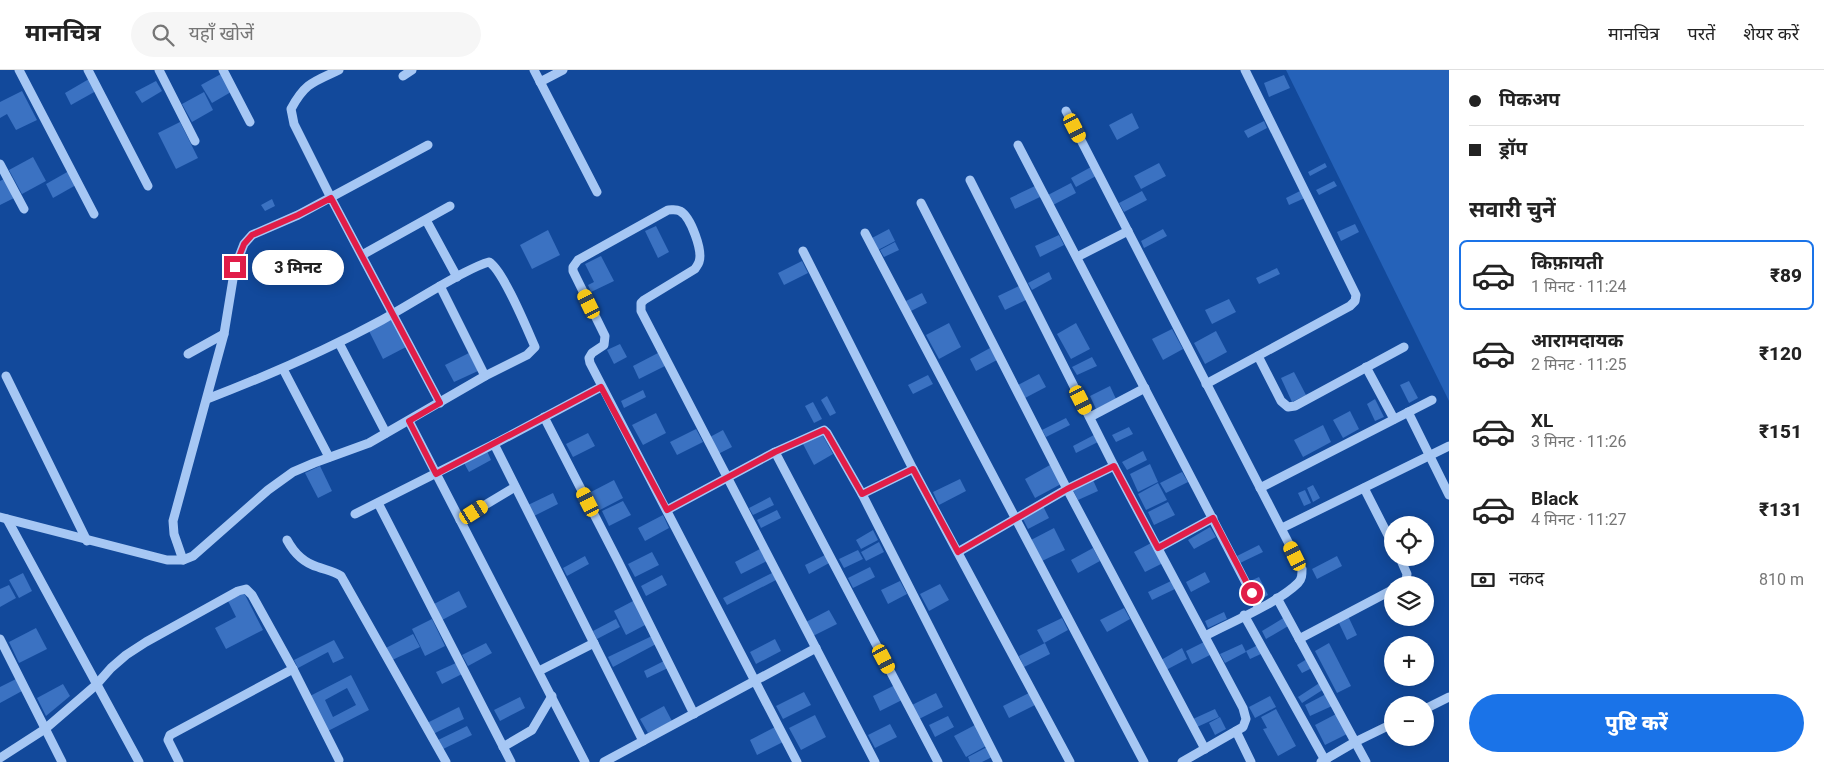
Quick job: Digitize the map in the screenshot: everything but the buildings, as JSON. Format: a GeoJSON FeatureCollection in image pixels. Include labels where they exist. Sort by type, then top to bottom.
{"type":"FeatureCollection","features":[{"type":"Feature","properties":{"kind":"street"},"geometry":{"type":"LineString","coordinates":[[19,70],[94,214]]}},
{"type":"Feature","properties":{"kind":"street"},"geometry":{"type":"LineString","coordinates":[[88,70],[148,186]]}},
{"type":"Feature","properties":{"kind":"street"},"geometry":{"type":"LineString","coordinates":[[159,70],[195,141]]}},
{"type":"Feature","properties":{"kind":"street"},"geometry":{"type":"LineString","coordinates":[[223,70],[250,122]]}},
{"type":"Feature","properties":{"kind":"street"},"geometry":{"type":"LineString","coordinates":[[339,70],[309,84],[299,93],[291,109],[294,124],[331,198],[440,403]]}},
{"type":"Feature","properties":{"kind":"street"},"geometry":{"type":"LineString","coordinates":[[403,76],[412,70]]}},
{"type":"Feature","properties":{"kind":"street"},"geometry":{"type":"LineString","coordinates":[[534,70],[597,192]]}},
{"type":"Feature","properties":{"kind":"street"},"geometry":{"type":"LineString","coordinates":[[540,82],[563,70]]}},
{"type":"Feature","properties":{"kind":"street"},"geometry":{"type":"LineString","coordinates":[[1206,384],[1350,306],[1355,300],[1356,294],[1245,70]]}},
{"type":"Feature","properties":{"kind":"street"},"geometry":{"type":"LineString","coordinates":[[1066,111],[1302,569],[1302,576],[1298,583],[1277,598],[1205,636]]}},
{"type":"Feature","properties":{"kind":"street"},"geometry":{"type":"LineString","coordinates":[[1018,144],[1259,608]]}},
{"type":"Feature","properties":{"kind":"street"},"geometry":{"type":"LineString","coordinates":[[183,560],[174,534],[173,521],[224,334],[235,267],[244,244],[252,235],[298,215],[428,145]]}},
{"type":"Feature","properties":{"kind":"street"},"geometry":{"type":"LineString","coordinates":[[0,164],[24,209]]}},
{"type":"Feature","properties":{"kind":"street"},"geometry":{"type":"LineString","coordinates":[[970,180],[1114,466],[1243,708],[1246,719],[1242,727],[1182,762]]}},
{"type":"Feature","properties":{"kind":"street"},"geometry":{"type":"LineString","coordinates":[[921,202],[1067,489],[1205,749]]}},
{"type":"Feature","properties":{"kind":"street"},"geometry":{"type":"LineString","coordinates":[[362,255],[450,206]]}},
{"type":"Feature","properties":{"kind":"street"},"geometry":{"type":"LineString","coordinates":[[797,762],[667,510],[601,387],[589,358],[592,353],[604,344],[605,336],[573,271],[573,267],[578,260],[668,210],[682,212],[689,222],[698,242],[700,262],[691,272],[640,303],[640,311],[875,762]]}},
{"type":"Feature","properties":{"kind":"street"},"geometry":{"type":"LineString","coordinates":[[426,220],[457,277]]}},
{"type":"Feature","properties":{"kind":"street"},"geometry":{"type":"LineString","coordinates":[[1077,257],[1128,231]]}},
{"type":"Feature","properties":{"kind":"street"},"geometry":{"type":"LineString","coordinates":[[864,234],[1144,762]]}},
{"type":"Feature","properties":{"kind":"street"},"geometry":{"type":"LineString","coordinates":[[803,252],[913,469],[1070,762]]}},
{"type":"Feature","properties":{"kind":"street"},"geometry":{"type":"LineString","coordinates":[[4,518],[167,560],[183,560],[193,556],[207,545],[281,480],[314,463],[369,443],[485,376],[526,355],[535,347],[494,265],[489,262],[481,264],[440,286],[394,314],[340,343],[207,400]]}},
{"type":"Feature","properties":{"kind":"street"},"geometry":{"type":"LineString","coordinates":[[440,286],[485,376]]}},
{"type":"Feature","properties":{"kind":"street"},"geometry":{"type":"LineString","coordinates":[[188,354],[224,334]]}},
{"type":"Feature","properties":{"kind":"street"},"geometry":{"type":"LineString","coordinates":[[340,343],[386,432]]}},
{"type":"Feature","properties":{"kind":"street"},"geometry":{"type":"LineString","coordinates":[[1258,356],[1281,401],[1288,407],[1295,406],[1404,347]]}},
{"type":"Feature","properties":{"kind":"street"},"geometry":{"type":"LineString","coordinates":[[1366,367],[1394,419]]}},
{"type":"Feature","properties":{"kind":"street"},"geometry":{"type":"LineString","coordinates":[[283,369],[329,457]]}},
{"type":"Feature","properties":{"kind":"street"},"geometry":{"type":"LineString","coordinates":[[6,376],[88,540]]}},
{"type":"Feature","properties":{"kind":"street"},"geometry":{"type":"LineString","coordinates":[[355,514],[436,474],[601,387]]}},
{"type":"Feature","properties":{"kind":"street"},"geometry":{"type":"LineString","coordinates":[[1090,417],[1145,388]]}},
{"type":"Feature","properties":{"kind":"street"},"geometry":{"type":"LineString","coordinates":[[1260,488],[1432,400]]}},
{"type":"Feature","properties":{"kind":"street"},"geometry":{"type":"LineString","coordinates":[[1408,412],[1449,495]]}},
{"type":"Feature","properties":{"kind":"street"},"geometry":{"type":"LineString","coordinates":[[544,417],[694,714]]}},
{"type":"Feature","properties":{"kind":"street"},"geometry":{"type":"LineString","coordinates":[[409,421],[585,762]]}},
{"type":"Feature","properties":{"kind":"street"},"geometry":{"type":"LineString","coordinates":[[667,510],[775,452],[824,430],[862,494],[998,762]]}},
{"type":"Feature","properties":{"kind":"street"},"geometry":{"type":"LineString","coordinates":[[494,444],[643,741]]}},
{"type":"Feature","properties":{"kind":"street"},"geometry":{"type":"LineString","coordinates":[[1282,528],[1449,446]]}},
{"type":"Feature","properties":{"kind":"street"},"geometry":{"type":"LineString","coordinates":[[775,452],[938,762]]}},
{"type":"Feature","properties":{"kind":"street"},"geometry":{"type":"LineString","coordinates":[[958,552],[1067,489],[1114,466]]}},
{"type":"Feature","properties":{"kind":"street"},"geometry":{"type":"LineString","coordinates":[[862,494],[913,469]]}},
{"type":"Feature","properties":{"kind":"street"},"geometry":{"type":"LineString","coordinates":[[460,520],[515,487]]}},
{"type":"Feature","properties":{"kind":"street"},"geometry":{"type":"LineString","coordinates":[[1364,488],[1384,527]]}},
{"type":"Feature","properties":{"kind":"street"},"geometry":{"type":"LineString","coordinates":[[378,503],[511,762]]}},
{"type":"Feature","properties":{"kind":"street"},"geometry":{"type":"LineString","coordinates":[[4,518],[139,762]]}},
{"type":"Feature","properties":{"kind":"street"},"geometry":{"type":"LineString","coordinates":[[1158,548],[1213,518]]}},
{"type":"Feature","properties":{"kind":"street"},"geometry":{"type":"LineString","coordinates":[[287,540],[298,555],[306,561],[315,566],[336,572],[341,576],[446,762]]}},
{"type":"Feature","properties":{"kind":"street"},"geometry":{"type":"LineString","coordinates":[[0,758],[45,729],[96,685],[111,668],[146,642],[238,591],[246,589],[252,594],[293,669],[339,760]]}},
{"type":"Feature","properties":{"kind":"street"},"geometry":{"type":"LineString","coordinates":[[1299,639],[1384,594]]}},
{"type":"Feature","properties":{"kind":"street"},"geometry":{"type":"LineString","coordinates":[[1277,598],[1366,762]]}},
{"type":"Feature","properties":{"kind":"street"},"geometry":{"type":"LineString","coordinates":[[1244,615],[1324,761],[1355,742],[1384,728]]}},
{"type":"Feature","properties":{"kind":"street"},"geometry":{"type":"LineString","coordinates":[[0,639],[62,762]]}},
{"type":"Feature","properties":{"kind":"street"},"geometry":{"type":"LineString","coordinates":[[539,671],[594,643]]}},
{"type":"Feature","properties":{"kind":"street"},"geometry":{"type":"LineString","coordinates":[[604,762],[816,648]]}},
{"type":"Feature","properties":{"kind":"street"},"geometry":{"type":"LineString","coordinates":[[178,762],[168,740],[170,735],[293,669]]}},
{"type":"Feature","properties":{"kind":"street"},"geometry":{"type":"LineString","coordinates":[[503,747],[532,730],[552,696]]}},
{"type":"Feature","properties":{"kind":"street"},"geometry":{"type":"LineString","coordinates":[[1434,704],[1449,697]]}},
{"type":"Feature","properties":{"kind":"street"},"geometry":{"type":"LineString","coordinates":[[1236,731],[1250,762]]}},
{"type":"Feature","properties":{"kind":"shaded area"},"geometry":{"type":"Polygon","coordinates":[[[1286,70],[1449,70],[1449,401],[1286,70]]]}},
{"type":"Feature","properties":{"kind":"route"},"geometry":{"type":"LineString","coordinates":[[235,267],[244,244],[252,235],[331,198],[440,403],[409,421],[436,474],[601,387],[667,510],[775,452],[824,430],[862,494],[913,469],[958,552],[1067,489],[1114,466],[1158,548],[1213,518],[1252,593]]}}]}
